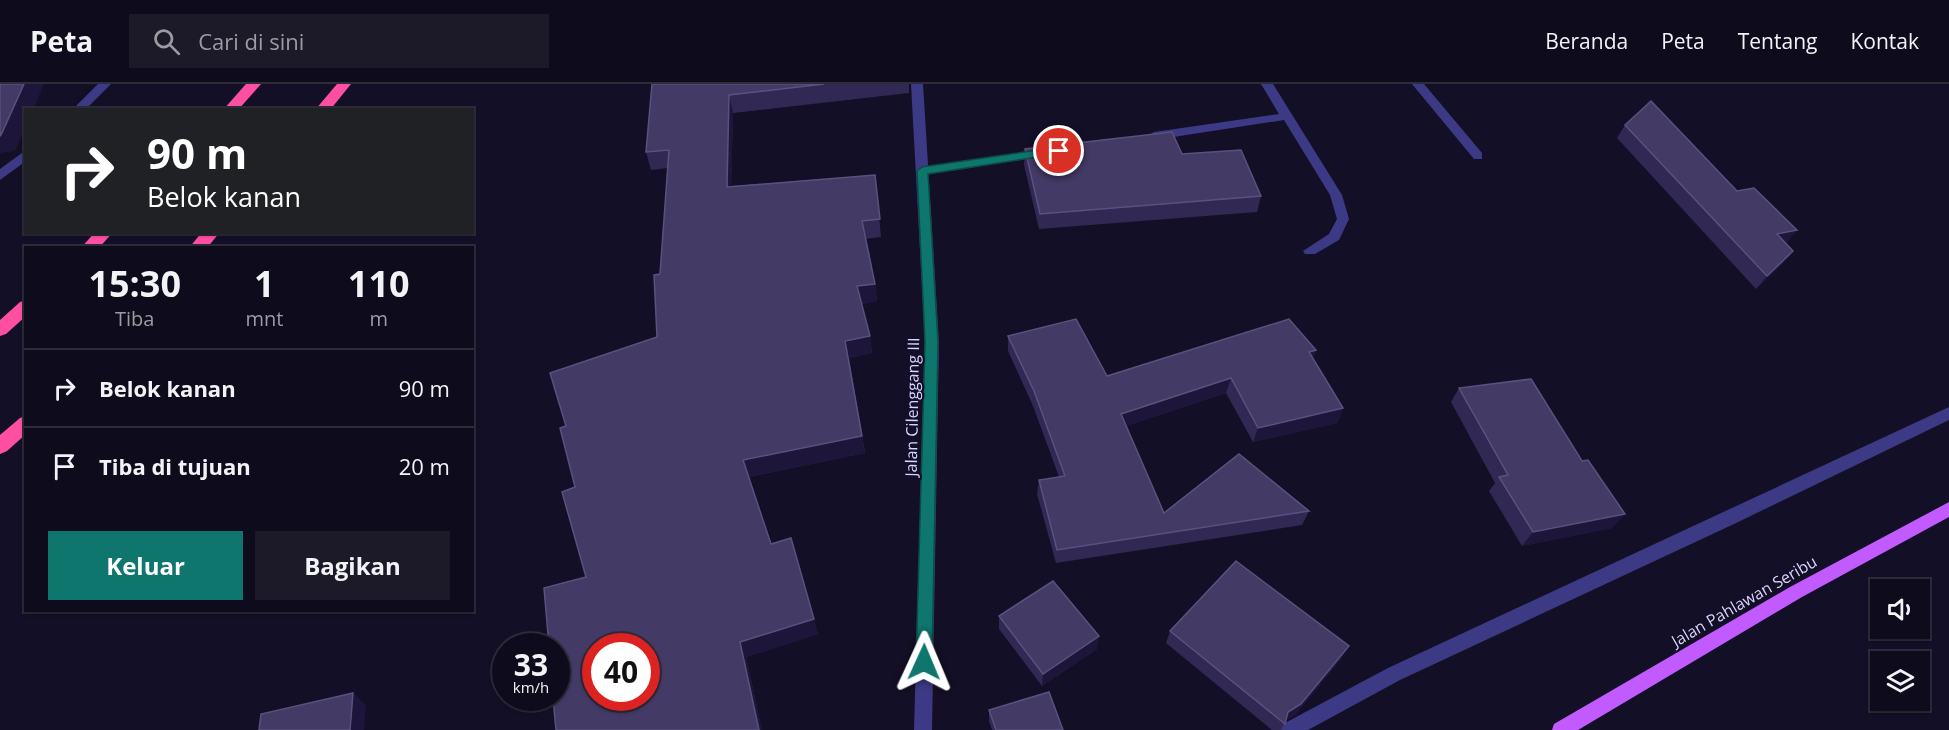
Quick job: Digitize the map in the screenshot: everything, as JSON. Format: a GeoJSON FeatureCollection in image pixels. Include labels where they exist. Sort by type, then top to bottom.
{"type":"FeatureCollection","features":[{"type":"Feature","properties":{"kind":"highway"},"geometry":{"type":"LineString","coordinates":[[232,108],[254,84]]}},
{"type":"Feature","properties":{"kind":"highway"},"geometry":{"type":"LineString","coordinates":[[324,108],[344,84]]}},
{"type":"Feature","properties":{"kind":"highway"},"geometry":{"type":"LineString","coordinates":[[91,246],[103,234]]}},
{"type":"Feature","properties":{"kind":"highway"},"geometry":{"type":"LineString","coordinates":[[199,246],[210,234]]}},
{"type":"Feature","properties":{"kind":"highway"},"geometry":{"type":"LineString","coordinates":[[0,330],[24,308]]}},
{"type":"Feature","properties":{"kind":"highway"},"geometry":{"type":"LineString","coordinates":[[0,446],[24,425]]}},
{"type":"Feature","properties":{"kind":"main road","name":"Jalan Pahlawan Seribu"},"geometry":{"type":"LineString","coordinates":[[1561,730],[1796,592],[1949,509]]}},
{"type":"Feature","properties":{"kind":"street"},"geometry":{"type":"LineString","coordinates":[[80,108],[105,84]]}},
{"type":"Feature","properties":{"kind":"street","name":"Jalan Cilenggang III"},"geometry":{"type":"LineString","coordinates":[[917,84],[932,342],[923,730]]}},
{"type":"Feature","properties":{"kind":"street"},"geometry":{"type":"LineString","coordinates":[[1267,84],[1336,195],[1342,219],[1334,237],[1310,251]]}},
{"type":"Feature","properties":{"kind":"street"},"geometry":{"type":"LineString","coordinates":[[1418,84],[1478,156]]}},
{"type":"Feature","properties":{"kind":"street"},"geometry":{"type":"LineString","coordinates":[[1146,138],[1288,116]]}},
{"type":"Feature","properties":{"kind":"street"},"geometry":{"type":"LineString","coordinates":[[922,171],[1052,152]]}},
{"type":"Feature","properties":{"kind":"street"},"geometry":{"type":"LineString","coordinates":[[0,176],[24,156]]}},
{"type":"Feature","properties":{"kind":"street"},"geometry":{"type":"LineString","coordinates":[[1290,730],[1394,674],[1718,524],[1949,412]]}},
{"type":"Feature","properties":{"kind":"building"},"geometry":{"type":"Polygon","coordinates":[[[0,84],[24,84],[0,136],[0,84]]]}},
{"type":"Feature","properties":{"kind":"building"},"geometry":{"type":"Polygon","coordinates":[[[652,84],[824,84],[729,95],[727,187],[875,175],[880,219],[862,221],[875,284],[857,286],[870,336],[845,341],[862,436],[743,460],[771,544],[791,538],[814,619],[740,642],[759,730],[556,730],[554,711],[570,711],[570,633],[548,633],[544,588],[586,577],[562,492],[575,487],[560,428],[566,426],[550,373],[657,337],[654,275],[660,274],[669,150],[646,152],[652,84]]]}},
{"type":"Feature","properties":{"kind":"building"},"geometry":{"type":"Polygon","coordinates":[[[1651,101],[1737,191],[1754,188],[1797,230],[1777,234],[1793,251],[1767,276],[1625,125],[1651,101]]]}},
{"type":"Feature","properties":{"kind":"building"},"geometry":{"type":"Polygon","coordinates":[[[1172,132],[1182,154],[1241,150],[1261,196],[1040,214],[1025,149],[1172,132]]]}},
{"type":"Feature","properties":{"kind":"building"},"geometry":{"type":"Polygon","coordinates":[[[1076,319],[1107,376],[1289,319],[1316,350],[1309,352],[1343,408],[1258,428],[1231,378],[1121,414],[1164,513],[1239,454],[1309,511],[1057,550],[1039,480],[1065,476],[1034,391],[1008,336],[1076,319]]]}},
{"type":"Feature","properties":{"kind":"building"},"geometry":{"type":"Polygon","coordinates":[[[1531,379],[1582,461],[1588,460],[1625,514],[1533,532],[1499,477],[1508,475],[1459,388],[1531,379]]]}},
{"type":"Feature","properties":{"kind":"building"},"geometry":{"type":"Polygon","coordinates":[[[1236,561],[1349,646],[1301,704],[1288,712],[1285,724],[1170,631],[1236,561]]]}},
{"type":"Feature","properties":{"kind":"building"},"geometry":{"type":"Polygon","coordinates":[[[1053,581],[1099,636],[1043,674],[999,616],[1053,581]]]}},
{"type":"Feature","properties":{"kind":"building"},"geometry":{"type":"Polygon","coordinates":[[[1049,692],[1063,730],[996,730],[989,710],[1049,692]]]}},
{"type":"Feature","properties":{"kind":"building"},"geometry":{"type":"Polygon","coordinates":[[[353,693],[350,730],[259,730],[261,714],[353,693]]]}},
{"type":"Feature","properties":{"kind":"route"},"geometry":{"type":"LineString","coordinates":[[924,662],[932,342],[922,171],[1059,151]]}}]}
